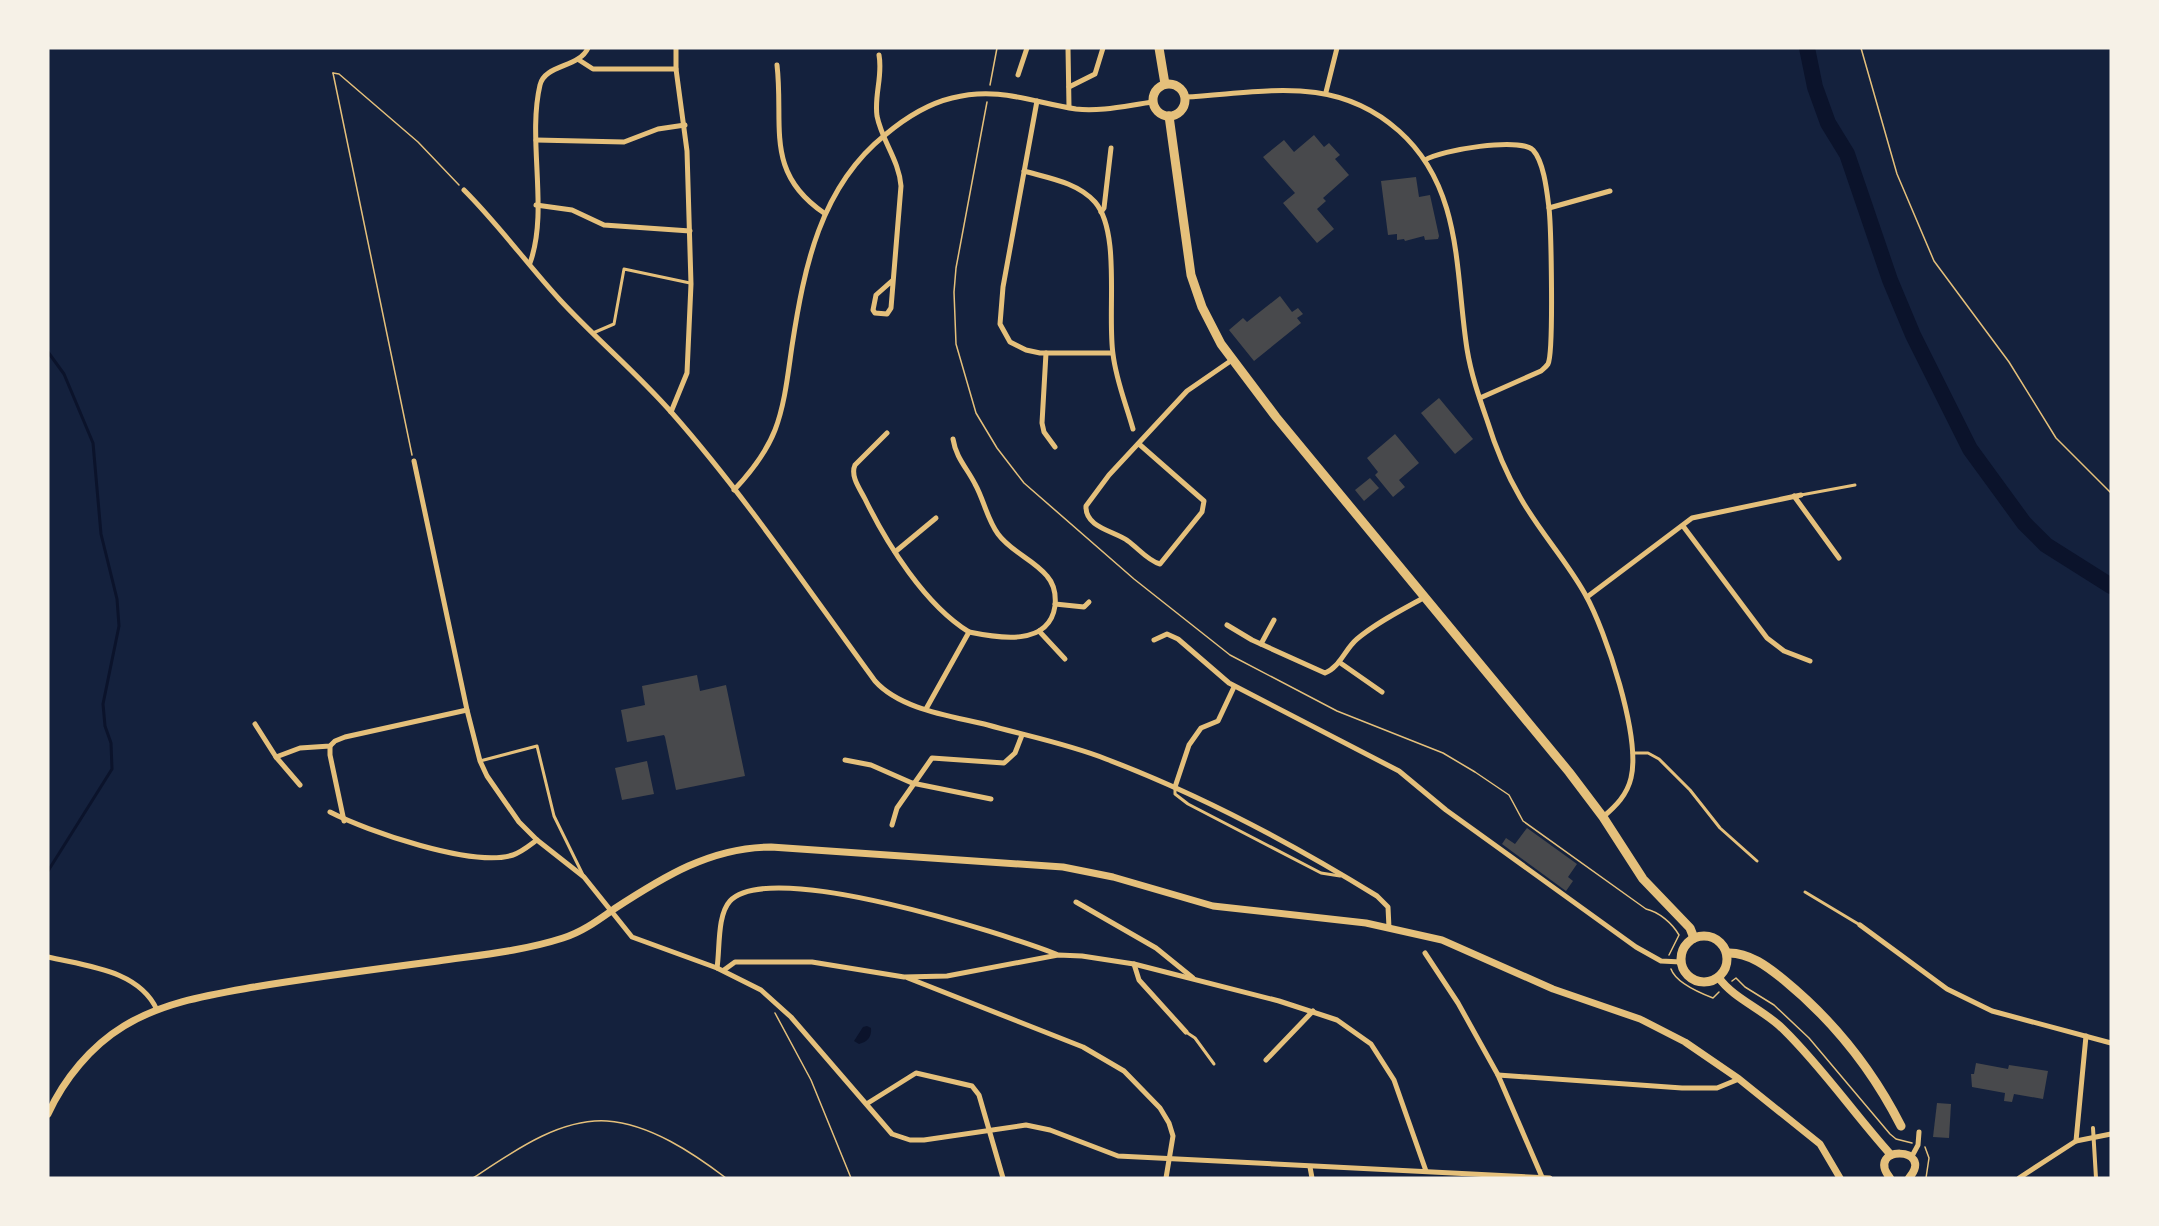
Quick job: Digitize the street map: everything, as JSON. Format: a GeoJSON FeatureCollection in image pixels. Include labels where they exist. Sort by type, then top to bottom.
{"type":"FeatureCollection","features":[{"type":"Feature","properties":{"kind":"main road"},"geometry":{"type":"LineString","coordinates":[[1160,48],[1165,84]]}},
{"type":"Feature","properties":{"kind":"main road"},"geometry":{"type":"LineString","coordinates":[[1165,84],[1175,85],[1185,98],[1179,112],[1169,116],[1160,113],[1153,102],[1157,89],[1165,84]]}},
{"type":"Feature","properties":{"kind":"main road"},"geometry":{"type":"LineString","coordinates":[[1169,116],[1191,275],[1207,319],[1232,360],[1603,817],[1643,879],[1690,928],[1694,938]]}},
{"type":"Feature","properties":{"kind":"main road"},"geometry":{"type":"LineString","coordinates":[[1714,937],[1727,953],[1726,967],[1719,978],[1706,982],[1693,980],[1684,971],[1681,962],[1684,948],[1694,938],[1714,937]]}},
{"type":"Feature","properties":{"kind":"main road"},"geometry":{"type":"LineString","coordinates":[[1727,953],[1740,954],[1759,962],[1824,1015],[1865,1064],[1901,1126]]}},
{"type":"Feature","properties":{"kind":"main road"},"geometry":{"type":"LineString","coordinates":[[1719,978],[1729,990],[1760,1009],[1784,1030],[1844,1095],[1891,1155]]}},
{"type":"Feature","properties":{"kind":"main road"},"geometry":{"type":"LineString","coordinates":[[1891,1155],[1904,1153],[1911,1158],[1914,1166],[1912,1177]]}},
{"type":"Feature","properties":{"kind":"main road"},"geometry":{"type":"LineString","coordinates":[[1890,1178],[1885,1166],[1891,1155]]}},
{"type":"Feature","properties":{"kind":"street"},"geometry":{"type":"LineString","coordinates":[[530,263],[536,242],[536,141],[542,80],[553,71],[579,60],[588,48]]}},
{"type":"Feature","properties":{"kind":"street"},"geometry":{"type":"LineString","coordinates":[[671,412],[687,373],[692,284],[685,125],[676,69],[676,48]]}},
{"type":"Feature","properties":{"kind":"street"},"geometry":{"type":"LineString","coordinates":[[1018,75],[1027,48]]}},
{"type":"Feature","properties":{"kind":"street"},"geometry":{"type":"LineString","coordinates":[[1068,48],[1069,107]]}},
{"type":"Feature","properties":{"kind":"street"},"geometry":{"type":"LineString","coordinates":[[1068,87],[1095,74],[1103,48]]}},
{"type":"Feature","properties":{"kind":"street"},"geometry":{"type":"LineString","coordinates":[[1326,92],[1337,48]]}},
{"type":"Feature","properties":{"kind":"street"},"geometry":{"type":"LineString","coordinates":[[879,55],[881,68],[877,114],[882,137],[898,166],[901,186],[893,280],[890,310],[887,314],[875,313],[874,298],[893,280]]}},
{"type":"Feature","properties":{"kind":"street"},"geometry":{"type":"LineString","coordinates":[[579,60],[593,69],[676,69]]}},
{"type":"Feature","properties":{"kind":"street"},"geometry":{"type":"LineString","coordinates":[[777,65],[778,135],[785,169],[802,196],[824,213]]}},
{"type":"Feature","properties":{"kind":"street"},"geometry":{"type":"LineString","coordinates":[[1185,98],[1288,90],[1326,92],[1352,101],[1387,120],[1425,159],[1444,195],[1453,228],[1467,350],[1479,398],[1518,493],[1587,597],[1609,648],[1632,753],[1631,777],[1627,791],[1619,803],[1603,817]]}},
{"type":"Feature","properties":{"kind":"street"},"geometry":{"type":"LineString","coordinates":[[734,490],[758,461],[775,429],[788,374],[804,279],[824,213],[843,180],[882,137],[929,106],[951,98],[989,92],[1069,107],[1111,108],[1153,102]]}},
{"type":"Feature","properties":{"kind":"street"},"geometry":{"type":"LineString","coordinates":[[1037,101],[999,318],[1002,330],[1010,342],[1026,351],[1112,353]]}},
{"type":"Feature","properties":{"kind":"street"},"geometry":{"type":"LineString","coordinates":[[536,141],[627,141],[658,129],[685,125]]}},
{"type":"Feature","properties":{"kind":"street"},"geometry":{"type":"LineString","coordinates":[[1425,159],[1435,154],[1460,149],[1514,145],[1529,148],[1536,156],[1541,170],[1549,208],[1551,343],[1548,364],[1541,371],[1479,398]]}},
{"type":"Feature","properties":{"kind":"street"},"geometry":{"type":"LineString","coordinates":[[1101,212],[1104,208],[1111,147]]}},
{"type":"Feature","properties":{"kind":"street"},"geometry":{"type":"LineString","coordinates":[[1024,171],[1078,189],[1090,197],[1101,212],[1109,240],[1112,353],[1133,429]]}},
{"type":"Feature","properties":{"kind":"street"},"geometry":{"type":"LineString","coordinates":[[464,190],[555,294],[671,412],[734,490],[879,685],[898,698],[926,709],[1104,758],[1221,808],[1344,876],[1386,903],[1389,928]]}},
{"type":"Feature","properties":{"kind":"street"},"geometry":{"type":"LineString","coordinates":[[1549,208],[1610,190]]}},
{"type":"Feature","properties":{"kind":"street"},"geometry":{"type":"LineString","coordinates":[[536,205],[572,210],[604,225],[690,231]]}},
{"type":"Feature","properties":{"kind":"street"},"geometry":{"type":"LineString","coordinates":[[1046,353],[1042,423],[1044,432],[1055,447]]}},
{"type":"Feature","properties":{"kind":"street"},"geometry":{"type":"LineString","coordinates":[[1139,444],[1204,501],[1202,512],[1161,563],[1156,563],[1121,536],[1100,527],[1085,511],[1086,506],[1093,494],[1187,391],[1232,360]]}},
{"type":"Feature","properties":{"kind":"street"},"geometry":{"type":"LineString","coordinates":[[886,434],[853,470],[880,530],[895,552],[932,598],[969,632],[1023,637],[1039,631],[1048,623],[1055,604],[1054,587],[1046,575],[1009,545],[996,531],[976,484],[957,458],[953,439]]}},
{"type":"Feature","properties":{"kind":"street"},"geometry":{"type":"LineString","coordinates":[[414,461],[480,761],[508,809],[537,840],[584,877],[613,910],[622,928],[632,937],[721,969],[753,985],[779,1005],[868,1103],[885,1127],[900,1138],[924,1140],[1014,1125],[1037,1127],[1106,1153],[1171,1160],[1550,1178]]}},
{"type":"Feature","properties":{"kind":"street"},"geometry":{"type":"LineString","coordinates":[[1587,597],[1700,515],[1801,495]]}},
{"type":"Feature","properties":{"kind":"street"},"geometry":{"type":"LineString","coordinates":[[1794,496],[1839,558]]}},
{"type":"Feature","properties":{"kind":"street"},"geometry":{"type":"LineString","coordinates":[[895,552],[936,518]]}},
{"type":"Feature","properties":{"kind":"street"},"geometry":{"type":"LineString","coordinates":[[1683,526],[1767,638],[1784,651],[1810,661]]}},
{"type":"Feature","properties":{"kind":"street"},"geometry":{"type":"LineString","coordinates":[[1227,625],[1318,672],[1329,671],[1355,641],[1387,618],[1425,597]]}},
{"type":"Feature","properties":{"kind":"street"},"geometry":{"type":"LineString","coordinates":[[1055,604],[1084,607],[1089,602]]}},
{"type":"Feature","properties":{"kind":"street"},"geometry":{"type":"LineString","coordinates":[[1262,644],[1274,621]]}},
{"type":"Feature","properties":{"kind":"street"},"geometry":{"type":"LineString","coordinates":[[1039,631],[1065,659]]}},
{"type":"Feature","properties":{"kind":"street"},"geometry":{"type":"LineString","coordinates":[[926,709],[969,632]]}},
{"type":"Feature","properties":{"kind":"street"},"geometry":{"type":"LineString","coordinates":[[1154,640],[1167,634],[1178,639],[1234,687],[1386,762],[1446,810],[1636,947],[1661,961],[1681,962]]}},
{"type":"Feature","properties":{"kind":"street"},"geometry":{"type":"LineString","coordinates":[[1339,662],[1382,692]]}},
{"type":"Feature","properties":{"kind":"street"},"geometry":{"type":"LineString","coordinates":[[1175,787],[1189,745],[1201,728],[1218,721],[1234,687]]}},
{"type":"Feature","properties":{"kind":"street"},"geometry":{"type":"LineString","coordinates":[[276,757],[300,748],[330,746],[345,737],[467,710]]}},
{"type":"Feature","properties":{"kind":"street"},"geometry":{"type":"LineString","coordinates":[[255,724],[276,757],[300,785]]}},
{"type":"Feature","properties":{"kind":"street"},"geometry":{"type":"LineString","coordinates":[[892,825],[897,808],[912,783],[932,758],[1008,762],[1020,744],[1022,735]]}},
{"type":"Feature","properties":{"kind":"street"},"geometry":{"type":"LineString","coordinates":[[330,746],[344,820]]}},
{"type":"Feature","properties":{"kind":"street"},"geometry":{"type":"LineString","coordinates":[[845,760],[872,765],[912,783],[992,799]]}},
{"type":"Feature","properties":{"kind":"street"},"geometry":{"type":"LineString","coordinates":[[330,812],[344,820],[400,840],[476,856],[513,855],[537,840]]}},
{"type":"Feature","properties":{"kind":"street"},"geometry":{"type":"LineString","coordinates":[[48,1114],[66,1081],[84,1060],[124,1026],[157,1010],[208,995],[472,956],[548,942],[578,932],[682,868],[701,859],[732,851],[771,848],[1064,867],[1113,877],[1213,906],[1389,928],[1442,940],[1553,989],[1640,1019],[1685,1042],[1739,1079],[1820,1144],[1840,1178]]}},
{"type":"Feature","properties":{"kind":"street"},"geometry":{"type":"LineString","coordinates":[[721,969],[726,906],[737,896],[762,888],[833,894],[919,911],[1012,938],[1058,955]]}},
{"type":"Feature","properties":{"kind":"street"},"geometry":{"type":"LineString","coordinates":[[1076,902],[1156,948],[1194,979]]}},
{"type":"Feature","properties":{"kind":"street"},"geometry":{"type":"LineString","coordinates":[[1860,925],[1947,989],[1997,1013],[2111,1043]]}},
{"type":"Feature","properties":{"kind":"street"},"geometry":{"type":"LineString","coordinates":[[1425,953],[1458,1004],[1498,1075],[1542,1177]]}},
{"type":"Feature","properties":{"kind":"street"},"geometry":{"type":"LineString","coordinates":[[721,969],[735,963],[812,962],[904,977],[947,976],[980,972],[1058,955],[1101,958],[1134,964],[1313,1011],[1359,1034],[1384,1062],[1398,1091],[1426,1171]]}},
{"type":"Feature","properties":{"kind":"street"},"geometry":{"type":"LineString","coordinates":[[48,957],[126,977],[145,993],[157,1010]]}},
{"type":"Feature","properties":{"kind":"street"},"geometry":{"type":"LineString","coordinates":[[1134,964],[1139,980],[1186,1032]]}},
{"type":"Feature","properties":{"kind":"street"},"geometry":{"type":"LineString","coordinates":[[904,977],[1083,1047],[1124,1071],[1160,1108],[1169,1123],[1173,1136],[1171,1160],[1166,1178]]}},
{"type":"Feature","properties":{"kind":"street"},"geometry":{"type":"LineString","coordinates":[[1266,1060],[1313,1011]]}},
{"type":"Feature","properties":{"kind":"street"},"geometry":{"type":"LineString","coordinates":[[2076,1141],[2086,1036]]}},
{"type":"Feature","properties":{"kind":"street"},"geometry":{"type":"LineString","coordinates":[[868,1103],[910,1076],[928,1074],[975,1087],[1003,1178]]}},
{"type":"Feature","properties":{"kind":"street"},"geometry":{"type":"LineString","coordinates":[[1498,1075],[1683,1088],[1717,1088],[1739,1079]]}},
{"type":"Feature","properties":{"kind":"street"},"geometry":{"type":"LineString","coordinates":[[2094,1128],[2096,1178]]}},
{"type":"Feature","properties":{"kind":"street"},"geometry":{"type":"LineString","coordinates":[[1911,1158],[1918,1144],[1919,1132]]}},
{"type":"Feature","properties":{"kind":"street"},"geometry":{"type":"LineString","coordinates":[[2019,1178],[2076,1141],[2111,1134]]}},
{"type":"Feature","properties":{"kind":"street"},"geometry":{"type":"LineString","coordinates":[[1310,1167],[1312,1178]]}},
{"type":"Feature","properties":{"kind":"street"},"geometry":{"type":"LineString","coordinates":[[1399,1170],[1402,1178]]}},
{"type":"Feature","properties":{"kind":"lane"},"geometry":{"type":"LineString","coordinates":[[592,333],[612,326],[615,322],[624,269],[692,284]]}},
{"type":"Feature","properties":{"kind":"lane"},"geometry":{"type":"LineString","coordinates":[[1801,495],[1855,484]]}},
{"type":"Feature","properties":{"kind":"lane"},"geometry":{"type":"LineString","coordinates":[[480,761],[537,747],[554,816],[584,877]]}},
{"type":"Feature","properties":{"kind":"lane"},"geometry":{"type":"LineString","coordinates":[[1632,753],[1648,753],[1659,759],[1690,790],[1720,828],[1757,861]]}},
{"type":"Feature","properties":{"kind":"lane"},"geometry":{"type":"LineString","coordinates":[[1175,787],[1175,794],[1188,804],[1321,873],[1344,876]]}},
{"type":"Feature","properties":{"kind":"lane"},"geometry":{"type":"LineString","coordinates":[[1805,892],[1860,925]]}},
{"type":"Feature","properties":{"kind":"lane"},"geometry":{"type":"LineString","coordinates":[[1186,1032],[1196,1038],[1214,1064]]}},
{"type":"Feature","properties":{"kind":"path"},"geometry":{"type":"LineString","coordinates":[[997,48],[956,268],[954,318],[960,363],[970,398],[986,432],[1010,465],[1024,483],[1061,517],[1178,615],[1230,655],[1337,711],[1443,753],[1509,795],[1523,821],[1646,909],[1657,912],[1677,932],[1678,936],[1669,951]]}},
{"type":"Feature","properties":{"kind":"path"},"geometry":{"type":"LineString","coordinates":[[1861,48],[1897,174],[1934,261],[2009,362],[2056,438],[2111,493]]}},
{"type":"Feature","properties":{"kind":"path"},"geometry":{"type":"LineString","coordinates":[[414,461],[333,73],[339,75],[418,142],[464,190]]}},
{"type":"Feature","properties":{"kind":"path"},"geometry":{"type":"LineString","coordinates":[[1672,973],[1703,994],[1713,998],[1718,993]]}},
{"type":"Feature","properties":{"kind":"path"},"geometry":{"type":"LineString","coordinates":[[1732,981],[1736,978],[1745,987],[1774,1005],[1809,1038],[1890,1134],[1896,1139],[1910,1143]]}},
{"type":"Feature","properties":{"kind":"path"},"geometry":{"type":"LineString","coordinates":[[774,1012],[811,1080],[850,1178]]}},
{"type":"Feature","properties":{"kind":"path"},"geometry":{"type":"LineString","coordinates":[[473,1178],[534,1141],[572,1126],[608,1121],[678,1145],[726,1178]]}},
{"type":"Feature","properties":{"kind":"path"},"geometry":{"type":"LineString","coordinates":[[1924,1147],[1929,1158],[1926,1178]]}},
{"type":"Feature","properties":{"kind":"water"},"geometry":{"type":"Polygon","coordinates":[[[863,1027],[871,1028],[868,1039],[859,1044],[854,1041],[863,1027]]]}},
{"type":"Feature","properties":{"kind":"building"},"geometry":{"type":"Polygon","coordinates":[[[1314,135],[1324,147],[1329,143],[1340,155],[1335,159],[1349,175],[1323,198],[1326,201],[1317,209],[1334,229],[1317,243],[1283,203],[1295,193],[1263,157],[1284,140],[1294,152],[1314,135]]]}},
{"type":"Feature","properties":{"kind":"building"},"geometry":{"type":"Polygon","coordinates":[[[1416,177],[1419,197],[1430,195],[1439,236],[1438,239],[1425,240],[1424,236],[1405,241],[1404,239],[1397,240],[1397,234],[1388,235],[1381,181],[1416,177]]]}},
{"type":"Feature","properties":{"kind":"building"},"geometry":{"type":"Polygon","coordinates":[[[1280,296],[1292,312],[1298,308],[1303,314],[1297,318],[1301,323],[1254,361],[1229,330],[1243,318],[1247,322],[1280,296]]]}},
{"type":"Feature","properties":{"kind":"building"},"geometry":{"type":"Polygon","coordinates":[[[1439,398],[1473,439],[1455,454],[1421,413],[1439,398]]]}},
{"type":"Feature","properties":{"kind":"building"},"geometry":{"type":"Polygon","coordinates":[[[1395,434],[1419,463],[1399,480],[1405,487],[1393,497],[1375,475],[1378,472],[1367,458],[1395,434]]]}},
{"type":"Feature","properties":{"kind":"building"},"geometry":{"type":"Polygon","coordinates":[[[1370,478],[1379,488],[1364,501],[1355,490],[1370,478]]]}},
{"type":"Feature","properties":{"kind":"building"},"geometry":{"type":"Polygon","coordinates":[[[697,675],[700,691],[726,685],[745,776],[676,790],[664,735],[627,742],[621,710],[645,705],[642,686],[697,675]]]}},
{"type":"Feature","properties":{"kind":"building"},"geometry":{"type":"Polygon","coordinates":[[[647,761],[654,794],[622,800],[615,768],[647,761]]]}},
{"type":"Feature","properties":{"kind":"building"},"geometry":{"type":"Polygon","coordinates":[[[1527,828],[1577,864],[1568,877],[1573,881],[1566,891],[1502,844],[1506,838],[1515,844],[1527,828]]]}},
{"type":"Feature","properties":{"kind":"building"},"geometry":{"type":"Polygon","coordinates":[[[1976,1063],[2008,1069],[2009,1065],[2048,1071],[2043,1099],[2014,1094],[2012,1102],[2004,1101],[2005,1093],[1972,1087],[1971,1074],[1974,1074],[1976,1063]]]}},
{"type":"Feature","properties":{"kind":"building"},"geometry":{"type":"Polygon","coordinates":[[[1937,1103],[1951,1104],[1949,1138],[1933,1137],[1937,1103]]]}},
{"type":"Feature","properties":{"kind":"waterway"},"geometry":{"type":"LineString","coordinates":[[1807,48],[1815,87],[1828,123],[1847,154],[1890,280],[1913,335],[1970,449],[2024,523],[2046,545],[2111,586]]}},
{"type":"Feature","properties":{"kind":"waterway"},"geometry":{"type":"LineString","coordinates":[[48,352],[64,374],[93,443],[101,534],[117,599],[119,626],[103,704],[105,726],[111,743],[112,769],[48,871]]}}]}
